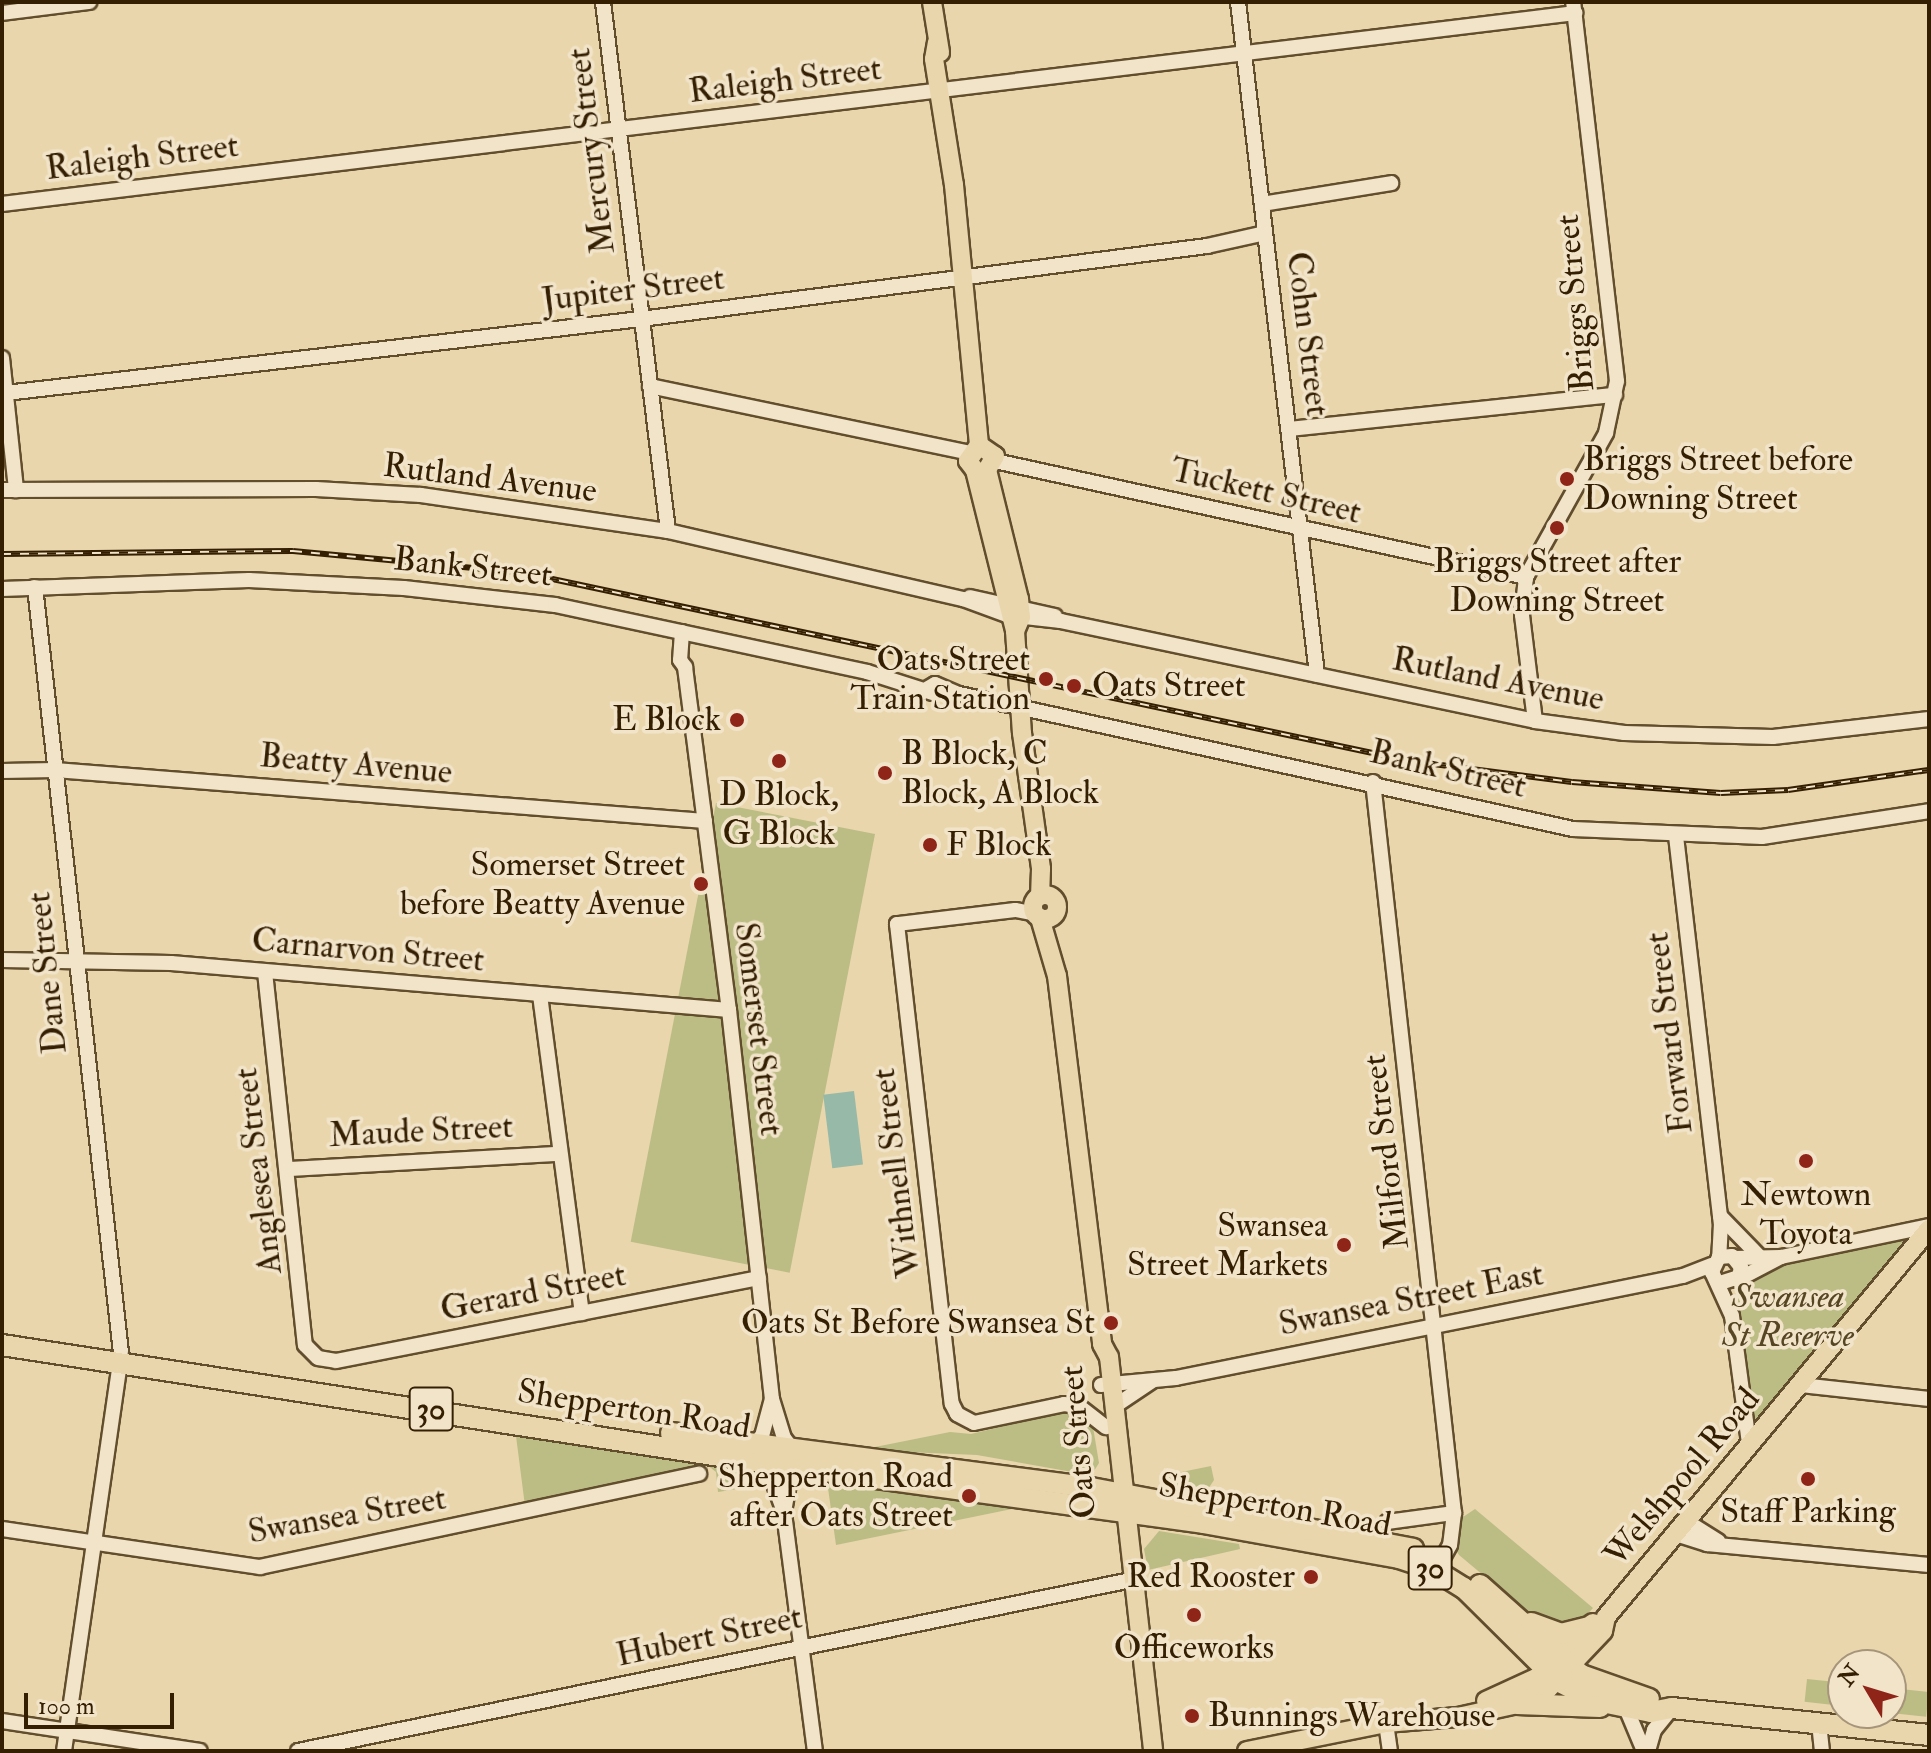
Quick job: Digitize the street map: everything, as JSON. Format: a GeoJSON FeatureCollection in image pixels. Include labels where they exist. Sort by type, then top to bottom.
{"type":"FeatureCollection","features":[{"type":"Feature","properties":{"kind":"highway","name":"Shepperton Road"},"geometry":{"type":"LineString","coordinates":[[2,1333],[120,1358]]}},
{"type":"Feature","properties":{"kind":"highway","name":"Shepperton Road"},"geometry":{"type":"LineString","coordinates":[[2,1345],[120,1358],[756,1454],[1364,1536],[1441,1561],[1510,1611],[1559,1668],[1672,1708]]}},
{"type":"Feature","properties":{"kind":"highway","name":"Shepperton Road"},"geometry":{"type":"LineString","coordinates":[[1121,1502],[1417,1563],[1464,1588],[1559,1668],[1621,1707],[1651,1712],[1672,1708]]}},
{"type":"Feature","properties":{"kind":"highway"},"geometry":{"type":"LineString","coordinates":[[1510,1611],[1552,1633],[1597,1622]]}},
{"type":"Feature","properties":{"kind":"highway"},"geometry":{"type":"LineString","coordinates":[[1517,1704],[1621,1707]]}},
{"type":"Feature","properties":{"kind":"highway","name":"30"},"geometry":{"type":"LineString","coordinates":[[1672,1708],[1929,1735]]}},
{"type":"Feature","properties":{"kind":"main road","name":"Oats Street"},"geometry":{"type":"LineString","coordinates":[[932,2],[965,277],[981,460],[1014,614],[1019,705],[1041,869],[1043,907],[1050,940],[1102,1344],[1106,1427],[1121,1502]]}},
{"type":"Feature","properties":{"kind":"main road","name":"Welshpool Road"},"geometry":{"type":"LineString","coordinates":[[1559,1668],[1603,1631],[1597,1622],[1681,1528],[1929,1227]]}},
{"type":"Feature","properties":{"kind":"main road","name":"Oats Street"},"geometry":{"type":"LineString","coordinates":[[1106,1384],[1115,1406],[1121,1502],[1153,1751]]}},
{"type":"Feature","properties":{"kind":"main road"},"geometry":{"type":"LineString","coordinates":[[1247,1751],[1386,1723],[1446,1718],[1517,1704],[1559,1668]]}},
{"type":"Feature","properties":{"kind":"main road"},"geometry":{"type":"LineString","coordinates":[[1386,1723],[1401,1714],[1491,1700],[1559,1668]]}},
{"type":"Feature","properties":{"kind":"street"},"geometry":{"type":"LineString","coordinates":[[2,13],[89,2]]}},
{"type":"Feature","properties":{"kind":"street","name":"Mercury Street"},"geometry":{"type":"LineString","coordinates":[[603,2],[668,531]]}},
{"type":"Feature","properties":{"kind":"street","name":"Cohn Street"},"geometry":{"type":"LineString","coordinates":[[1238,2],[1317,674]]}},
{"type":"Feature","properties":{"kind":"street","name":"Raleigh Street"},"geometry":{"type":"LineString","coordinates":[[2,204],[1245,56],[1574,8]]}},
{"type":"Feature","properties":{"kind":"street","name":"Briggs Street"},"geometry":{"type":"LineString","coordinates":[[1535,721],[1522,615],[1526,577],[1606,433],[1618,368],[1574,8]]}},
{"type":"Feature","properties":{"kind":"street"},"geometry":{"type":"LineString","coordinates":[[1262,204],[1391,183]]}},
{"type":"Feature","properties":{"kind":"street","name":"Jupiter Street"},"geometry":{"type":"LineString","coordinates":[[6,393],[641,319],[1239,240],[1265,233]]}},
{"type":"Feature","properties":{"kind":"street"},"geometry":{"type":"LineString","coordinates":[[2,358],[9,490]]}},
{"type":"Feature","properties":{"kind":"street","name":"Tuckett Street"},"geometry":{"type":"LineString","coordinates":[[650,386],[1301,531],[1526,577]]}},
{"type":"Feature","properties":{"kind":"street"},"geometry":{"type":"LineString","coordinates":[[1289,429],[1615,395]]}},
{"type":"Feature","properties":{"kind":"street","name":"Rutland Avenue"},"geometry":{"type":"LineString","coordinates":[[9,490],[316,489],[421,495],[668,531],[963,599],[1014,614],[1053,614],[1061,621],[1535,721],[1725,738],[1830,733],[1929,719]]}},
{"type":"Feature","properties":{"kind":"street","name":"Bank Street"},"geometry":{"type":"LineString","coordinates":[[2,589],[249,580],[404,588],[555,605],[928,688],[935,684],[959,694],[1373,782],[1573,829],[1676,836],[1762,837],[1929,811]]}},
{"type":"Feature","properties":{"kind":"street","name":"Dane Street"},"geometry":{"type":"LineString","coordinates":[[35,587],[120,1358],[64,1751]]}},
{"type":"Feature","properties":{"kind":"street","name":"Somerset Street"},"geometry":{"type":"LineString","coordinates":[[687,634],[680,660],[685,667],[729,1010],[772,1399],[784,1438],[800,1460]]}},
{"type":"Feature","properties":{"kind":"street","name":"Beatty Avenue"},"geometry":{"type":"LineString","coordinates":[[2,771],[55,770],[705,821]]}},
{"type":"Feature","properties":{"kind":"street","name":"Milford Street"},"geometry":{"type":"LineString","coordinates":[[1373,782],[1436,1323],[1454,1513],[1450,1545],[1441,1561]]}},
{"type":"Feature","properties":{"kind":"street","name":"Forward Street"},"geometry":{"type":"LineString","coordinates":[[1676,836],[1726,1270]]}},
{"type":"Feature","properties":{"kind":"street","name":"Withnell Street"},"geometry":{"type":"LineString","coordinates":[[1043,907],[897,924],[957,1414],[974,1423],[1051,1404],[1080,1407],[1106,1427]]}},
{"type":"Feature","properties":{"kind":"street","name":"Carnarvon Street"},"geometry":{"type":"LineString","coordinates":[[2,960],[74,960],[265,972],[729,1010]]}},
{"type":"Feature","properties":{"kind":"street","name":"Anglesea Street"},"geometry":{"type":"LineString","coordinates":[[265,972],[305,1345],[318,1358]]}},
{"type":"Feature","properties":{"kind":"street"},"geometry":{"type":"LineString","coordinates":[[540,995],[557,1154],[582,1313]]}},
{"type":"Feature","properties":{"kind":"street","name":"Maude Street"},"geometry":{"type":"LineString","coordinates":[[288,1169],[557,1154]]}},
{"type":"Feature","properties":{"kind":"street"},"geometry":{"type":"LineString","coordinates":[[1720,1220],[1760,1257]]}},
{"type":"Feature","properties":{"kind":"street","name":"Swansea Street East"},"geometry":{"type":"LineString","coordinates":[[1106,1384],[1152,1381],[1436,1323],[1726,1270],[1929,1227]]}},
{"type":"Feature","properties":{"kind":"street","name":"Swansea Street East"},"geometry":{"type":"LineString","coordinates":[[1726,1270],[1760,1257],[1781,1257]]}},
{"type":"Feature","properties":{"kind":"street"},"geometry":{"type":"LineString","coordinates":[[1726,1270],[1749,1443]]}},
{"type":"Feature","properties":{"kind":"street","name":"Gerard Street"},"geometry":{"type":"LineString","coordinates":[[318,1358],[336,1361],[759,1278]]}},
{"type":"Feature","properties":{"kind":"street","name":"Swansea Street East"},"geometry":{"type":"LineString","coordinates":[[1115,1406],[1152,1381]]}},
{"type":"Feature","properties":{"kind":"street"},"geometry":{"type":"LineString","coordinates":[[1801,1385],[1929,1399]]}},
{"type":"Feature","properties":{"kind":"street","name":"Somerset Street"},"geometry":{"type":"LineString","coordinates":[[756,1454],[772,1399]]}},
{"type":"Feature","properties":{"kind":"street"},"geometry":{"type":"LineString","coordinates":[[756,1454],[771,1476],[784,1513],[815,1751]]}},
{"type":"Feature","properties":{"kind":"street"},"geometry":{"type":"LineString","coordinates":[[784,1513],[790,1478],[800,1460]]}},
{"type":"Feature","properties":{"kind":"street","name":"Swansea Street"},"geometry":{"type":"LineString","coordinates":[[2,1529],[260,1567],[699,1474]]}},
{"type":"Feature","properties":{"kind":"street","name":"Shepperton Road"},"geometry":{"type":"LineString","coordinates":[[1387,1522],[1454,1513]]}},
{"type":"Feature","properties":{"kind":"street"},"geometry":{"type":"LineString","coordinates":[[1681,1528],[1718,1541],[1929,1565]]}},
{"type":"Feature","properties":{"kind":"street","name":"Hubert Street"},"geometry":{"type":"LineString","coordinates":[[298,1751],[1131,1580]]}},
{"type":"Feature","properties":{"kind":"street"},"geometry":{"type":"LineString","coordinates":[[1621,1707],[1646,1751]]}},
{"type":"Feature","properties":{"kind":"street"},"geometry":{"type":"LineString","coordinates":[[1646,1751],[1654,1730],[1672,1708]]}},
{"type":"Feature","properties":{"kind":"street"},"geometry":{"type":"LineString","coordinates":[[2,1721],[200,1751]]}},
{"type":"Feature","properties":{"kind":"street"},"geometry":{"type":"LineString","coordinates":[[1386,1723],[1390,1751]]}},
{"type":"Feature","properties":{"kind":"street"},"geometry":{"type":"LineString","coordinates":[[1819,1723],[1822,1751]]}},
{"type":"Feature","properties":{"kind":"green space"},"geometry":{"type":"Polygon","coordinates":[[[716,803],[875,834],[790,1273],[631,1242],[716,803]]]}},
{"type":"Feature","properties":{"kind":"green space","name":"Swansea St Reserve"},"geometry":{"type":"Polygon","coordinates":[[[1929,1226],[1751,1441],[1733,1314],[1737,1280],[1784,1257],[1929,1226]]]}},
{"type":"Feature","properties":{"kind":"green space"},"geometry":{"type":"Polygon","coordinates":[[[1063,1412],[1078,1414],[1093,1427],[1099,1463],[1094,1471],[1078,1473],[977,1455],[860,1450],[950,1432],[971,1434],[1063,1412]]]}},
{"type":"Feature","properties":{"kind":"green space"},"geometry":{"type":"Polygon","coordinates":[[[516,1436],[750,1469],[764,1485],[718,1492],[716,1472],[706,1464],[525,1506],[516,1436]]]}},
{"type":"Feature","properties":{"kind":"green space"},"geometry":{"type":"Polygon","coordinates":[[[1211,1466],[1214,1480],[1206,1492],[1164,1487],[1162,1476],[1211,1466]]]}},
{"type":"Feature","properties":{"kind":"green space"},"geometry":{"type":"Polygon","coordinates":[[[827,1481],[1022,1507],[836,1545],[827,1481]]]}},
{"type":"Feature","properties":{"kind":"green space"},"geometry":{"type":"Polygon","coordinates":[[[1475,1509],[1593,1608],[1583,1619],[1565,1627],[1532,1616],[1459,1555],[1454,1547],[1457,1521],[1475,1509]]]}},
{"type":"Feature","properties":{"kind":"green space"},"geometry":{"type":"Polygon","coordinates":[[[1159,1531],[1239,1544],[1240,1549],[1148,1570],[1144,1549],[1159,1531]]]}},
{"type":"Feature","properties":{"kind":"green space"},"geometry":{"type":"Polygon","coordinates":[[[1807,1679],[1827,1681],[1827,1704],[1805,1702],[1807,1679]]]}},
{"type":"Feature","properties":{"kind":"green space"},"geometry":{"type":"Polygon","coordinates":[[[1907,1690],[1929,1692],[1926,1717],[1907,1715],[1907,1690]]]}},
{"type":"Feature","properties":{"kind":"shaded area"},"geometry":{"type":"Polygon","coordinates":[[[854,1091],[863,1164],[832,1168],[823,1095],[854,1091]]]}},
{"type":"Feature","properties":{"kind":"railway"},"geometry":{"type":"LineString","coordinates":[[2,554],[293,551],[524,573],[1410,761],[1572,782],[1721,793],[1788,790],[1929,770]]}},
{"type":"Feature","properties":{"kind":"place","name":"Briggs Street before Downing Street"},"geometry":{"type":"Point","coordinates":[1567,479]}},
{"type":"Feature","properties":{"kind":"place","name":"Briggs Street after Downing Street"},"geometry":{"type":"Point","coordinates":[1557,528]}},
{"type":"Feature","properties":{"kind":"place","name":"Oats Street Train Station"},"geometry":{"type":"Point","coordinates":[1046,679]}},
{"type":"Feature","properties":{"kind":"place","name":"Oats Street"},"geometry":{"type":"Point","coordinates":[1074,686]}},
{"type":"Feature","properties":{"kind":"place","name":"E Block"},"geometry":{"type":"Point","coordinates":[737,720]}},
{"type":"Feature","properties":{"kind":"place","name":"D Block, G Block"},"geometry":{"type":"Point","coordinates":[779,761]}},
{"type":"Feature","properties":{"kind":"place","name":"B Block, C Block, A Block"},"geometry":{"type":"Point","coordinates":[885,773]}},
{"type":"Feature","properties":{"kind":"place","name":"F Block"},"geometry":{"type":"Point","coordinates":[930,845]}},
{"type":"Feature","properties":{"kind":"place","name":"Somerset Street before Beatty Avenue"},"geometry":{"type":"Point","coordinates":[701,884]}},
{"type":"Feature","properties":{"kind":"place","name":"Newtown Toyota"},"geometry":{"type":"Point","coordinates":[1806,1161]}},
{"type":"Feature","properties":{"kind":"place","name":"Swansea Street Markets"},"geometry":{"type":"Point","coordinates":[1344,1245]}},
{"type":"Feature","properties":{"kind":"place","name":"Oats St Before Swansea St"},"geometry":{"type":"Point","coordinates":[1111,1323]}},
{"type":"Feature","properties":{"kind":"place","name":"Staff Parking"},"geometry":{"type":"Point","coordinates":[1808,1479]}},
{"type":"Feature","properties":{"kind":"place","name":"Shepperton Road after Oats Street"},"geometry":{"type":"Point","coordinates":[969,1496]}},
{"type":"Feature","properties":{"kind":"place","name":"Red Rooster"},"geometry":{"type":"Point","coordinates":[1311,1577]}},
{"type":"Feature","properties":{"kind":"place","name":"Officeworks"},"geometry":{"type":"Point","coordinates":[1194,1615]}},
{"type":"Feature","properties":{"kind":"place","name":"Bunnings Warehouse"},"geometry":{"type":"Point","coordinates":[1192,1716]}}]}
